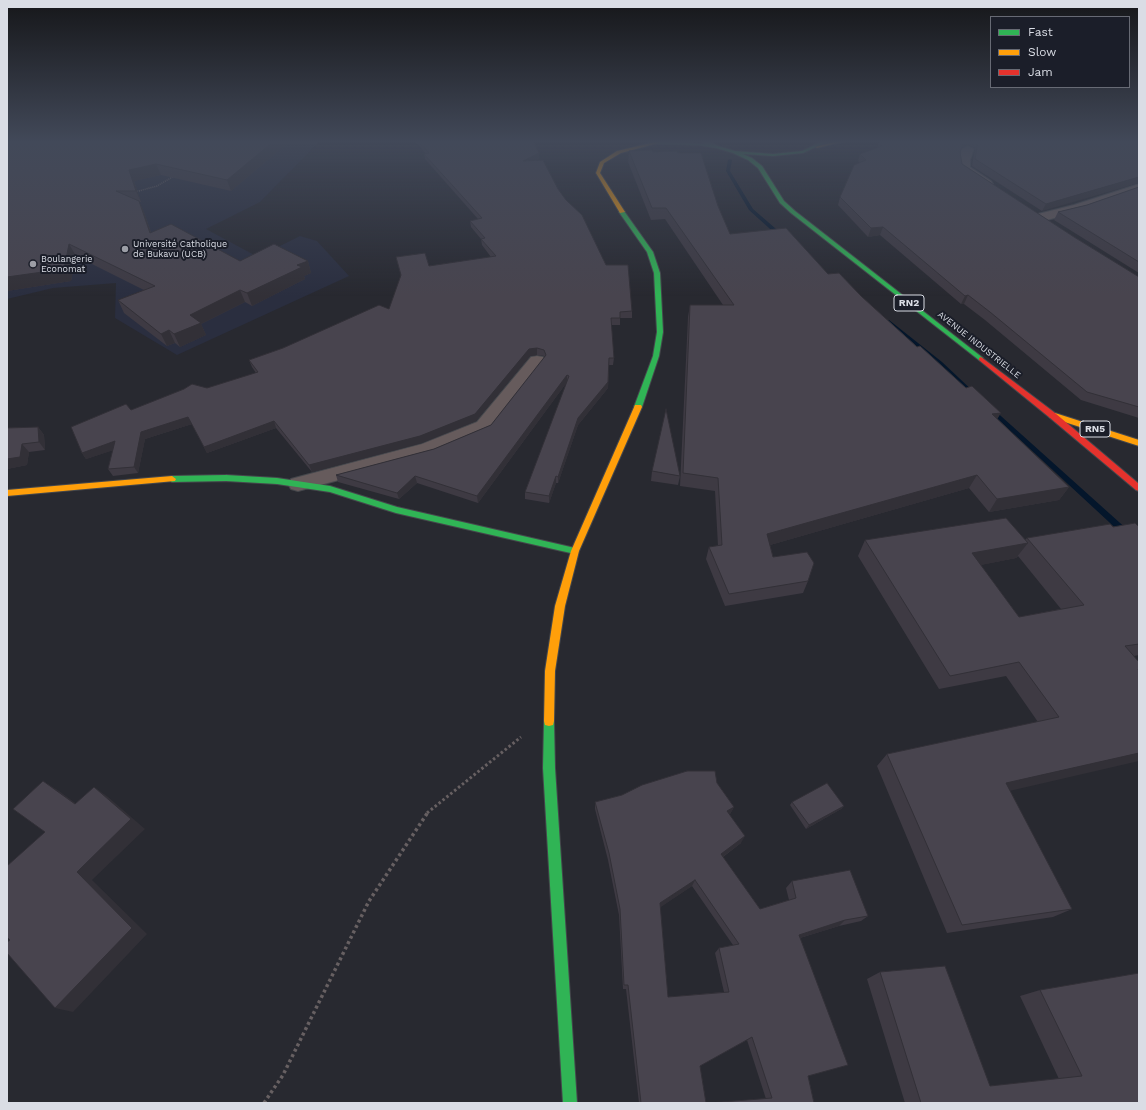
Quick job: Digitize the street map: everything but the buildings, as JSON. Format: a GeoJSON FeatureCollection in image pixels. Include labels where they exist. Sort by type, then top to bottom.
{"type":"FeatureCollection","features":[{"type":"Feature","properties":{"kind":"main road"},"geometry":{"type":"LineString","coordinates":[[570,1103],[548,768],[550,671],[560,606],[575,551],[644,392],[656,356],[660,332],[657,273],[650,252],[624,217],[610,193]]}},
{"type":"Feature","properties":{"kind":"main road","name":"AVENUE INDUSTRIELLE"},"geometry":{"type":"LineString","coordinates":[[777,193],[782,202],[793,212],[1052,415],[1139,488]]}},
{"type":"Feature","properties":{"kind":"main road","name":"RN5"},"geometry":{"type":"LineString","coordinates":[[1052,415],[1139,443]]}},
{"type":"Feature","properties":{"kind":"main road"},"geometry":{"type":"LineString","coordinates":[[7,493],[174,479],[226,478],[298,484],[330,489],[396,510],[575,551]]}},
{"type":"Feature","properties":{"kind":"street"},"geometry":{"type":"LineString","coordinates":[[1040,218],[1078,208],[1121,193]]}},
{"type":"Feature","properties":{"kind":"street"},"geometry":{"type":"LineString","coordinates":[[1027,210],[1051,226]]}},
{"type":"Feature","properties":{"kind":"street"},"geometry":{"type":"LineString","coordinates":[[298,484],[428,449],[484,426],[537,361]]}},
{"type":"Feature","properties":{"kind":"path"},"geometry":{"type":"LineString","coordinates":[[264,1103],[283,1075],[369,901],[429,810],[549,714]]}},
{"type":"Feature","properties":{"kind":"shaded area","name":"Université Catholique de Bukavu (UCB)"},"geometry":{"type":"Polygon","coordinates":[[[7,193],[269,193],[260,202],[206,229],[258,257],[300,236],[317,241],[349,276],[177,355],[115,318],[116,283],[53,288],[7,299],[7,193]]]}},
{"type":"Feature","properties":{"kind":"waterway"},"geometry":{"type":"LineString","coordinates":[[741,193],[751,210],[781,236]]}},
{"type":"Feature","properties":{"kind":"waterway"},"geometry":{"type":"LineString","coordinates":[[889,322],[940,363],[974,395]]}},
{"type":"Feature","properties":{"kind":"waterway"},"geometry":{"type":"LineString","coordinates":[[990,409],[1139,545]]}},
{"type":"Feature","properties":{"kind":"traffic: fast"},"geometry":{"type":"LineString","coordinates":[[776,193],[782,202],[793,212],[981,359]]}},
{"type":"Feature","properties":{"kind":"traffic: fast"},"geometry":{"type":"LineString","coordinates":[[622,212],[650,252],[657,273],[660,332],[656,356],[638,407]]}},
{"type":"Feature","properties":{"kind":"traffic: fast"},"geometry":{"type":"LineString","coordinates":[[172,479],[226,478],[277,481],[330,489],[396,510],[575,551]]}},
{"type":"Feature","properties":{"kind":"traffic: fast"},"geometry":{"type":"LineString","coordinates":[[549,721],[549,768],[570,1103]]}},
{"type":"Feature","properties":{"kind":"traffic: slow"},"geometry":{"type":"LineString","coordinates":[[610,193],[622,212]]}},
{"type":"Feature","properties":{"kind":"traffic: slow"},"geometry":{"type":"LineString","coordinates":[[549,721],[550,671],[560,606],[575,551],[638,407]]}},
{"type":"Feature","properties":{"kind":"traffic: slow"},"geometry":{"type":"LineString","coordinates":[[1052,415],[1139,443]]}},
{"type":"Feature","properties":{"kind":"traffic: slow"},"geometry":{"type":"LineString","coordinates":[[7,493],[172,479]]}},
{"type":"Feature","properties":{"kind":"traffic: jam"},"geometry":{"type":"LineString","coordinates":[[981,359],[1052,415],[1139,488]]}},
{"type":"Feature","properties":{"kind":"place","name":"Université Catholique de Bukavu (UCB)"},"geometry":{"type":"Point","coordinates":[125,249]}},
{"type":"Feature","properties":{"kind":"place","name":"Boulangerie Economat"},"geometry":{"type":"Point","coordinates":[33,264]}}]}
